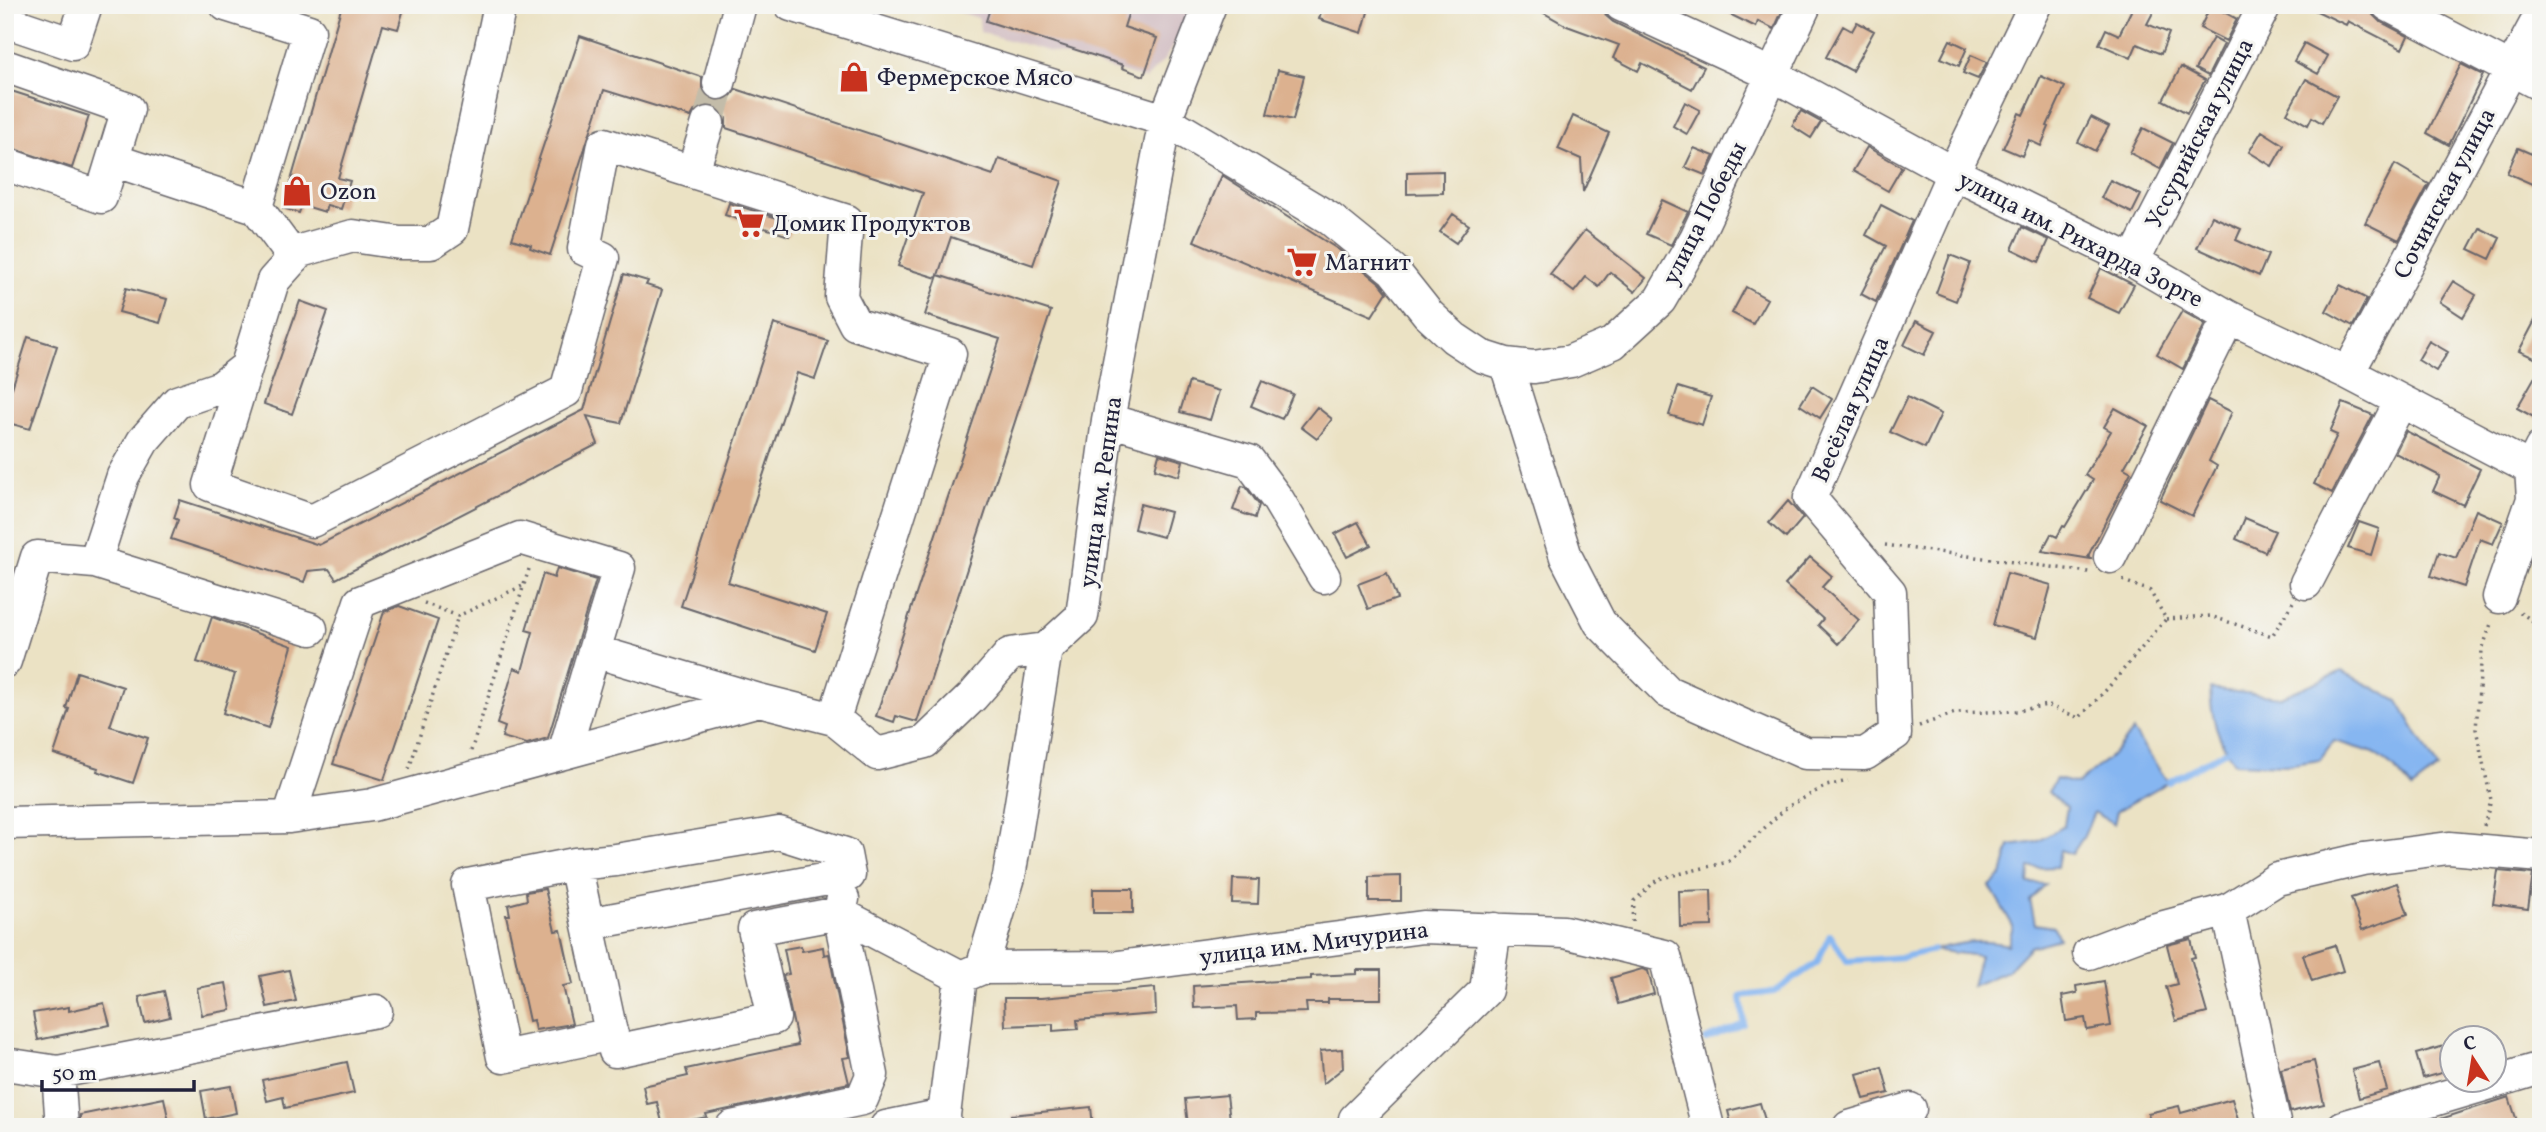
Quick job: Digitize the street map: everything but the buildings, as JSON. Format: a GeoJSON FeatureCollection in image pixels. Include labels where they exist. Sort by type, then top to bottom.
{"type":"FeatureCollection","features":[{"type":"Feature","properties":{"kind":"street"},"geometry":{"type":"LineString","coordinates":[[5,21],[74,44],[86,5]]}},
{"type":"Feature","properties":{"kind":"street"},"geometry":{"type":"LineString","coordinates":[[226,5],[309,31],[256,207]]}},
{"type":"Feature","properties":{"kind":"street"},"geometry":{"type":"LineString","coordinates":[[500,5],[452,229],[431,243],[400,243],[353,236],[300,251],[273,281],[210,485],[312,521],[566,391],[603,258],[584,249],[604,144],[847,221],[841,297],[855,324],[950,354],[834,719]]}},
{"type":"Feature","properties":{"kind":"street"},"geometry":{"type":"LineString","coordinates":[[719,83],[740,5]]}},
{"type":"Feature","properties":{"kind":"street","name":"улица Победы"},"geometry":{"type":"LineString","coordinates":[[790,5],[1165,120],[1329,218],[1393,270],[1428,314],[1454,338],[1481,356],[1534,367],[1571,362],[1613,343],[1660,300],[1696,238],[1805,5]]}},
{"type":"Feature","properties":{"kind":"street","name":"улица им. Репина"},"geometry":{"type":"LineString","coordinates":[[1046,649],[1082,616],[1108,420],[1165,120],[1210,5]]}},
{"type":"Feature","properties":{"kind":"street","name":"улица им. Рихарда Зорге"},"geometry":{"type":"LineString","coordinates":[[1621,5],[1773,75],[1953,173],[2133,261],[2229,317],[2348,373],[2400,402],[2537,463]]}},
{"type":"Feature","properties":{"kind":"street","name":"Весёлая улица"},"geometry":{"type":"LineString","coordinates":[[1506,363],[1566,557],[1600,623],[1668,692],[1805,753],[1865,754],[1895,734],[1890,592],[1810,498],[1953,173],[2035,5]]}},
{"type":"Feature","properties":{"kind":"street","name":"Уссурийская улица"},"geometry":{"type":"LineString","coordinates":[[2133,261],[2265,5]]}},
{"type":"Feature","properties":{"kind":"street"},"geometry":{"type":"LineString","coordinates":[[2388,5],[2541,85]]}},
{"type":"Feature","properties":{"kind":"street","name":"Сочинская улица"},"geometry":{"type":"LineString","coordinates":[[2348,373],[2541,14]]}},
{"type":"Feature","properties":{"kind":"street"},"geometry":{"type":"LineString","coordinates":[[5,66],[128,109],[101,197],[5,164]]}},
{"type":"Feature","properties":{"kind":"street"},"geometry":{"type":"LineString","coordinates":[[693,171],[708,123]]}},
{"type":"Feature","properties":{"kind":"street"},"geometry":{"type":"LineString","coordinates":[[113,160],[256,207],[294,258]]}},
{"type":"Feature","properties":{"kind":"street"},"geometry":{"type":"LineString","coordinates":[[2101,565],[2229,317]]}},
{"type":"Feature","properties":{"kind":"street"},"geometry":{"type":"LineString","coordinates":[[95,562],[122,476],[143,441],[177,402],[221,387],[245,368]]}},
{"type":"Feature","properties":{"kind":"street"},"geometry":{"type":"LineString","coordinates":[[2306,583],[2400,402]]}},
{"type":"Feature","properties":{"kind":"street"},"geometry":{"type":"LineString","coordinates":[[1108,420],[1249,461],[1278,500],[1324,577]]}},
{"type":"Feature","properties":{"kind":"street"},"geometry":{"type":"LineString","coordinates":[[2500,597],[2533,499],[2537,463]]}},
{"type":"Feature","properties":{"kind":"street"},"geometry":{"type":"LineString","coordinates":[[289,817],[360,602],[520,538],[619,568],[564,753]]}},
{"type":"Feature","properties":{"kind":"street"},"geometry":{"type":"LineString","coordinates":[[5,661],[37,557],[95,562],[311,629]]}},
{"type":"Feature","properties":{"kind":"street"},"geometry":{"type":"LineString","coordinates":[[594,651],[759,700],[834,719],[877,754],[925,742],[973,696],[1010,654],[1046,649],[1009,877],[972,973],[946,1123],[886,1127]]}},
{"type":"Feature","properties":{"kind":"street"},"geometry":{"type":"LineString","coordinates":[[5,823],[289,817],[372,805],[759,700]]}},
{"type":"Feature","properties":{"kind":"street"},"geometry":{"type":"LineString","coordinates":[[612,1034],[503,1057],[468,884],[575,864],[616,860],[779,833],[845,855],[849,875],[839,913],[872,1075],[862,1099],[732,1127]]}},
{"type":"Feature","properties":{"kind":"street"},"geometry":{"type":"LineString","coordinates":[[2089,953],[2142,933],[2228,910],[2277,879],[2363,859],[2449,848],[2541,856]]}},
{"type":"Feature","properties":{"kind":"street"},"geometry":{"type":"LineString","coordinates":[[575,864],[615,1051],[774,1018],[754,929],[839,913],[972,973]]}},
{"type":"Feature","properties":{"kind":"street"},"geometry":{"type":"LineString","coordinates":[[588,924],[849,875]]}},
{"type":"Feature","properties":{"kind":"street"},"geometry":{"type":"LineString","coordinates":[[2228,910],[2275,1127]]}},
{"type":"Feature","properties":{"kind":"street","name":"улица им. Мичурина"},"geometry":{"type":"LineString","coordinates":[[972,973],[1118,967],[1423,927],[1564,932],[1665,956],[1708,1127]]}},
{"type":"Feature","properties":{"kind":"street"},"geometry":{"type":"LineString","coordinates":[[1354,1119],[1486,990],[1495,929]]}},
{"type":"Feature","properties":{"kind":"street"},"geometry":{"type":"LineString","coordinates":[[5,1065],[58,1072],[376,1012]]}},
{"type":"Feature","properties":{"kind":"street"},"geometry":{"type":"LineString","coordinates":[[2343,1127],[2541,1068]]}},
{"type":"Feature","properties":{"kind":"street"},"geometry":{"type":"LineString","coordinates":[[58,1072],[62,1127]]}},
{"type":"Feature","properties":{"kind":"street"},"geometry":{"type":"LineString","coordinates":[[1849,1127],[1910,1109]]}},
{"type":"Feature","properties":{"kind":"path"},"geometry":{"type":"LineString","coordinates":[[1846,540],[2101,565]]}},
{"type":"Feature","properties":{"kind":"path"},"geometry":{"type":"LineString","coordinates":[[461,781],[537,543]]}},
{"type":"Feature","properties":{"kind":"path"},"geometry":{"type":"LineString","coordinates":[[2166,619],[2210,616],[2272,636],[2306,583]]}},
{"type":"Feature","properties":{"kind":"path"},"geometry":{"type":"LineString","coordinates":[[400,797],[458,616],[524,585]]}},
{"type":"Feature","properties":{"kind":"path"},"geometry":{"type":"LineString","coordinates":[[2476,851],[2491,800],[2476,729],[2482,650],[2500,597]]}},
{"type":"Feature","properties":{"kind":"shaded area"},"geometry":{"type":"Polygon","coordinates":[[[935,5],[1194,5],[1192,14],[1165,59],[1146,79],[980,32],[979,18],[935,5]]]}},
{"type":"Feature","properties":{"kind":"water"},"geometry":{"type":"Polygon","coordinates":[[[2342,671],[2398,701],[2438,769],[2412,789],[2396,770],[2374,753],[2334,741],[2320,760],[2286,765],[2234,763],[2216,728],[2210,689],[2281,697],[2342,671]]]}},
{"type":"Feature","properties":{"kind":"water"},"geometry":{"type":"Polygon","coordinates":[[[2133,731],[2168,782],[2117,811],[2114,824],[2094,812],[2084,836],[2072,854],[2060,850],[2057,867],[2029,868],[2028,883],[2046,884],[2030,900],[2035,924],[2054,927],[2059,939],[2030,947],[2007,971],[1972,986],[1980,956],[1933,950],[1970,942],[2008,945],[2013,926],[1990,886],[2002,875],[2010,846],[2037,842],[2064,826],[2067,807],[2048,792],[2056,779],[2077,784],[2111,756],[2133,731]]]}},
{"type":"Feature","properties":{"kind":"waterway"},"geometry":{"type":"LineString","coordinates":[[2168,782],[2226,751]]}},
{"type":"Feature","properties":{"kind":"waterway"},"geometry":{"type":"LineString","coordinates":[[1706,1040],[1744,1024],[1741,996],[1774,992],[1817,963],[1830,935],[1847,961],[1903,957],[1933,950]]}},
{"type":"Feature","properties":{"kind":"tunnel"},"geometry":{"type":"LineString","coordinates":[[708,123],[719,83]]}},
{"type":"Feature","properties":{"kind":"place","name":"Фермерское Мясо"},"geometry":{"type":"Point","coordinates":[854,77]}},
{"type":"Feature","properties":{"kind":"place","name":"Ozon"},"geometry":{"type":"Point","coordinates":[297,191]}},
{"type":"Feature","properties":{"kind":"place","name":"Домик Продуктов"},"geometry":{"type":"Point","coordinates":[749,223]}},
{"type":"Feature","properties":{"kind":"place","name":"Магнит"},"geometry":{"type":"Point","coordinates":[1302,262]}}]}
